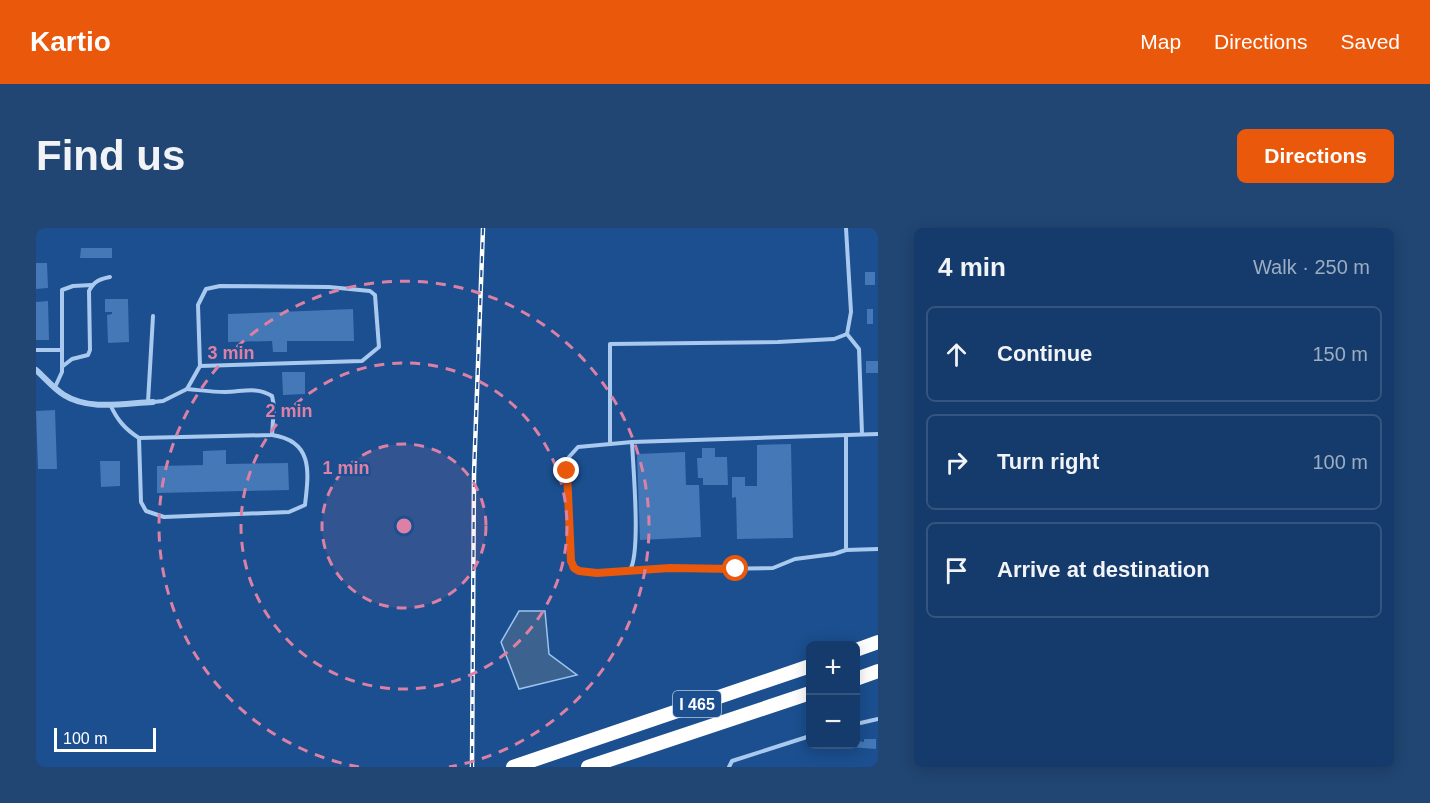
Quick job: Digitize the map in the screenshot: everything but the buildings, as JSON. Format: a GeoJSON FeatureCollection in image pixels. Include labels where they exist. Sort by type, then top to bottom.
{"type":"FeatureCollection","features":[{"type":"Feature","properties":{"kind":"highway"},"geometry":{"type":"LineString","coordinates":[[860,648],[878,642]]}},
{"type":"Feature","properties":{"kind":"highway","name":"I 465"},"geometry":{"type":"LineString","coordinates":[[513,767],[806,667]]}},
{"type":"Feature","properties":{"kind":"highway"},"geometry":{"type":"LineString","coordinates":[[860,677],[878,671]]}},
{"type":"Feature","properties":{"kind":"highway","name":"I 465"},"geometry":{"type":"LineString","coordinates":[[588,767],[806,694]]}},
{"type":"Feature","properties":{"kind":"street"},"geometry":{"type":"LineString","coordinates":[[36,370],[63,395],[78,402],[110,404],[151,402]]}},
{"type":"Feature","properties":{"kind":"lane"},"geometry":{"type":"LineString","coordinates":[[846,228],[851,312],[847,334],[859,349],[862,434]]}},
{"type":"Feature","properties":{"kind":"lane"},"geometry":{"type":"LineString","coordinates":[[62,366],[72,359],[88,355],[90,350],[89,291],[98,279],[110,277]]}},
{"type":"Feature","properties":{"kind":"lane"},"geometry":{"type":"LineString","coordinates":[[55,387],[62,372],[62,290],[73,285],[92,285]]}},
{"type":"Feature","properties":{"kind":"lane"},"geometry":{"type":"LineString","coordinates":[[187,389],[200,366],[198,305],[206,289],[220,286],[329,287],[370,291],[375,295],[379,347],[362,361],[200,366]]}},
{"type":"Feature","properties":{"kind":"lane"},"geometry":{"type":"LineString","coordinates":[[153,316],[151,402],[163,401],[187,389],[266,392],[272,396],[274,406],[272,435]]}},
{"type":"Feature","properties":{"kind":"lane"},"geometry":{"type":"LineString","coordinates":[[610,444],[610,344],[812,340],[834,339],[847,334]]}},
{"type":"Feature","properties":{"kind":"lane"},"geometry":{"type":"LineString","coordinates":[[36,350],[62,350]]}},
{"type":"Feature","properties":{"kind":"lane"},"geometry":{"type":"LineString","coordinates":[[110,404],[115,417],[126,430],[139,438],[272,435],[288,438],[301,448],[306,465],[305,505],[289,513],[164,517],[146,511],[141,502],[139,438]]}},
{"type":"Feature","properties":{"kind":"lane"},"geometry":{"type":"LineString","coordinates":[[878,434],[632,442],[578,447],[569,457],[567,471],[571,561],[574,568],[579,571],[597,573],[630,570],[773,568],[795,560],[846,550],[878,549]]}},
{"type":"Feature","properties":{"kind":"lane"},"geometry":{"type":"LineString","coordinates":[[846,435],[846,550]]}},
{"type":"Feature","properties":{"kind":"lane"},"geometry":{"type":"LineString","coordinates":[[630,570],[634,564],[636,542],[632,442]]}},
{"type":"Feature","properties":{"kind":"lane"},"geometry":{"type":"LineString","coordinates":[[860,723],[878,719]]}},
{"type":"Feature","properties":{"kind":"lane"},"geometry":{"type":"LineString","coordinates":[[729,767],[732,761],[806,737]]}},
{"type":"Feature","properties":{"kind":"water"},"geometry":{"type":"Polygon","coordinates":[[[519,611],[545,611],[549,654],[577,675],[519,689],[501,642],[519,611]]]}},
{"type":"Feature","properties":{"kind":"railway"},"geometry":{"type":"LineString","coordinates":[[472,767],[474,474],[483,228]]}},
{"type":"Feature","properties":{"kind":"route"},"geometry":{"type":"LineString","coordinates":[[567,471],[571,561],[574,568],[579,571],[597,573],[670,568],[736,569]]}}]}
